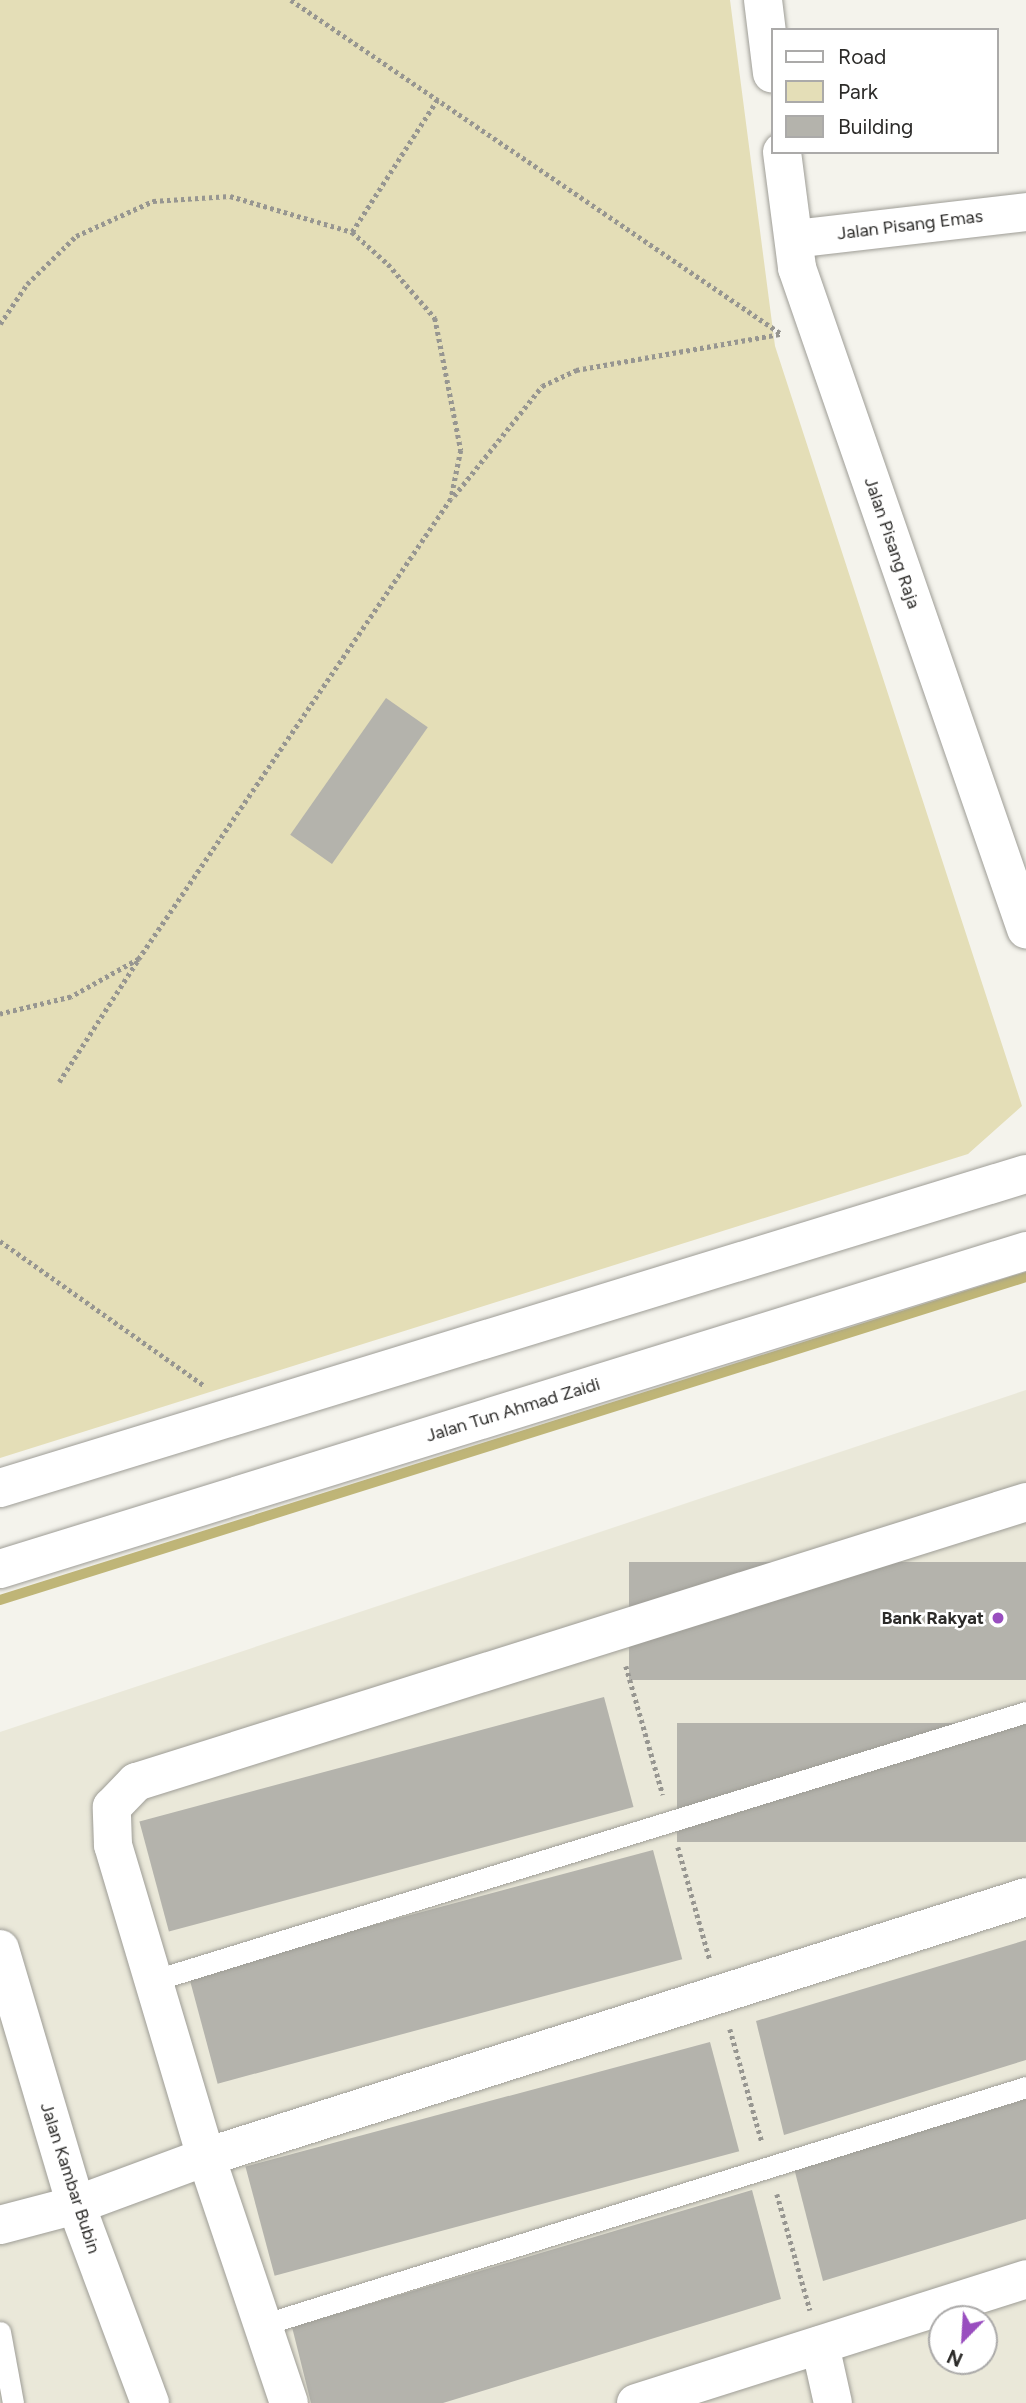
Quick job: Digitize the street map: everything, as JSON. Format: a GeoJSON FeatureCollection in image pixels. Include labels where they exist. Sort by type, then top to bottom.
{"type":"FeatureCollection","features":[{"type":"Feature","properties":{"kind":"street"},"geometry":{"type":"LineString","coordinates":[[763,0],[771,65]]}},
{"type":"Feature","properties":{"kind":"street","name":"Jalan Pisang Raja"},"geometry":{"type":"LineString","coordinates":[[782,154],[797,268],[799,330],[1026,929]]}},
{"type":"Feature","properties":{"kind":"street","name":"Jalan Pisang Emas"},"geometry":{"type":"LineString","coordinates":[[793,239],[1026,212]]}},
{"type":"Feature","properties":{"kind":"street"},"geometry":{"type":"LineString","coordinates":[[0,1488],[246,1414],[1020,1170]]}},
{"type":"Feature","properties":{"kind":"street","name":"Jalan Tun Ahmad Zaidi"},"geometry":{"type":"LineString","coordinates":[[0,1569],[1026,1251]]}},
{"type":"Feature","properties":{"kind":"street"},"geometry":{"type":"LineString","coordinates":[[289,2403],[206,2157],[113,1845],[112,1807],[136,1782],[1026,1502]]}},
{"type":"Feature","properties":{"kind":"street"},"geometry":{"type":"LineString","coordinates":[[0,2225],[76,2205],[206,2157],[1026,1897]]}},
{"type":"Feature","properties":{"kind":"street","name":"Jalan Kambar Bubin"},"geometry":{"type":"LineString","coordinates":[[0,1948],[76,2205],[150,2403]]}},
{"type":"Feature","properties":{"kind":"street"},"geometry":{"type":"LineString","coordinates":[[636,2403],[1026,2279]]}},
{"type":"Feature","properties":{"kind":"street"},"geometry":{"type":"LineString","coordinates":[[820,2345],[833,2403]]}},
{"type":"Feature","properties":{"kind":"lane"},"geometry":{"type":"LineString","coordinates":[[155,1980],[1026,1712]]}},
{"type":"Feature","properties":{"kind":"lane"},"geometry":{"type":"LineString","coordinates":[[262,2325],[1026,2087]]}},
{"type":"Feature","properties":{"kind":"lane"},"geometry":{"type":"LineString","coordinates":[[0,2334],[13,2403]]}},
{"type":"Feature","properties":{"kind":"path"},"geometry":{"type":"LineString","coordinates":[[291,0],[437,100],[799,330]]}},
{"type":"Feature","properties":{"kind":"path"},"geometry":{"type":"LineString","coordinates":[[352,232],[437,100]]}},
{"type":"Feature","properties":{"kind":"path"},"geometry":{"type":"LineString","coordinates":[[0,324],[27,284],[76,236],[153,201],[230,196],[352,232],[435,317],[461,450],[452,499]]}},
{"type":"Feature","properties":{"kind":"path"},"geometry":{"type":"LineString","coordinates":[[58,1082],[452,499],[542,386],[576,370],[799,330]]}},
{"type":"Feature","properties":{"kind":"path"},"geometry":{"type":"LineString","coordinates":[[0,1014],[71,997],[139,960]]}},
{"type":"Feature","properties":{"kind":"path"},"geometry":{"type":"LineString","coordinates":[[0,1241],[246,1414]]}},
{"type":"Feature","properties":{"kind":"shaded area"},"geometry":{"type":"Polygon","coordinates":[[[1026,1390],[1026,2403],[0,2403],[0,1732],[1026,1390]]]}},
{"type":"Feature","properties":{"kind":"green space"},"geometry":{"type":"Polygon","coordinates":[[[0,0],[730,0],[775,346],[1022,1106],[968,1154],[0,1458],[0,0]]]}},
{"type":"Feature","properties":{"kind":"building"},"geometry":{"type":"Polygon","coordinates":[[[386,698],[428,727],[332,864],[290,835],[386,698]]]}},
{"type":"Feature","properties":{"kind":"building"},"geometry":{"type":"Polygon","coordinates":[[[629,1562],[1026,1562],[1026,1680],[629,1680],[629,1562]]]}},
{"type":"Feature","properties":{"kind":"building"},"geometry":{"type":"Polygon","coordinates":[[[604,1697],[634,1807],[169,1932],[139,1821],[604,1697]]]}},
{"type":"Feature","properties":{"kind":"building"},"geometry":{"type":"Polygon","coordinates":[[[677,1723],[1026,1723],[1026,1842],[677,1842],[677,1723]]]}},
{"type":"Feature","properties":{"kind":"building"},"geometry":{"type":"Polygon","coordinates":[[[653,1850],[682,1959],[218,2084],[188,1974],[653,1850]]]}},
{"type":"Feature","properties":{"kind":"building"},"geometry":{"type":"Polygon","coordinates":[[[1026,1940],[1026,2060],[784,2135],[756,2021],[1026,1940]]]}},
{"type":"Feature","properties":{"kind":"building"},"geometry":{"type":"Polygon","coordinates":[[[710,2042],[739,2151],[275,2276],[245,2166],[710,2042]]]}},
{"type":"Feature","properties":{"kind":"building"},"geometry":{"type":"Polygon","coordinates":[[[1026,2099],[1026,2219],[823,2281],[794,2168],[1026,2099]]]}},
{"type":"Feature","properties":{"kind":"building"},"geometry":{"type":"Polygon","coordinates":[[[752,2190],[781,2299],[443,2403],[311,2403],[292,2327],[752,2190]]]}},
{"type":"Feature","properties":{"kind":"waterway"},"geometry":{"type":"LineString","coordinates":[[0,1600],[1026,1277]]}},
{"type":"Feature","properties":{"kind":"place","name":"Bank Rakyat"},"geometry":{"type":"Point","coordinates":[998,1618]}}]}
